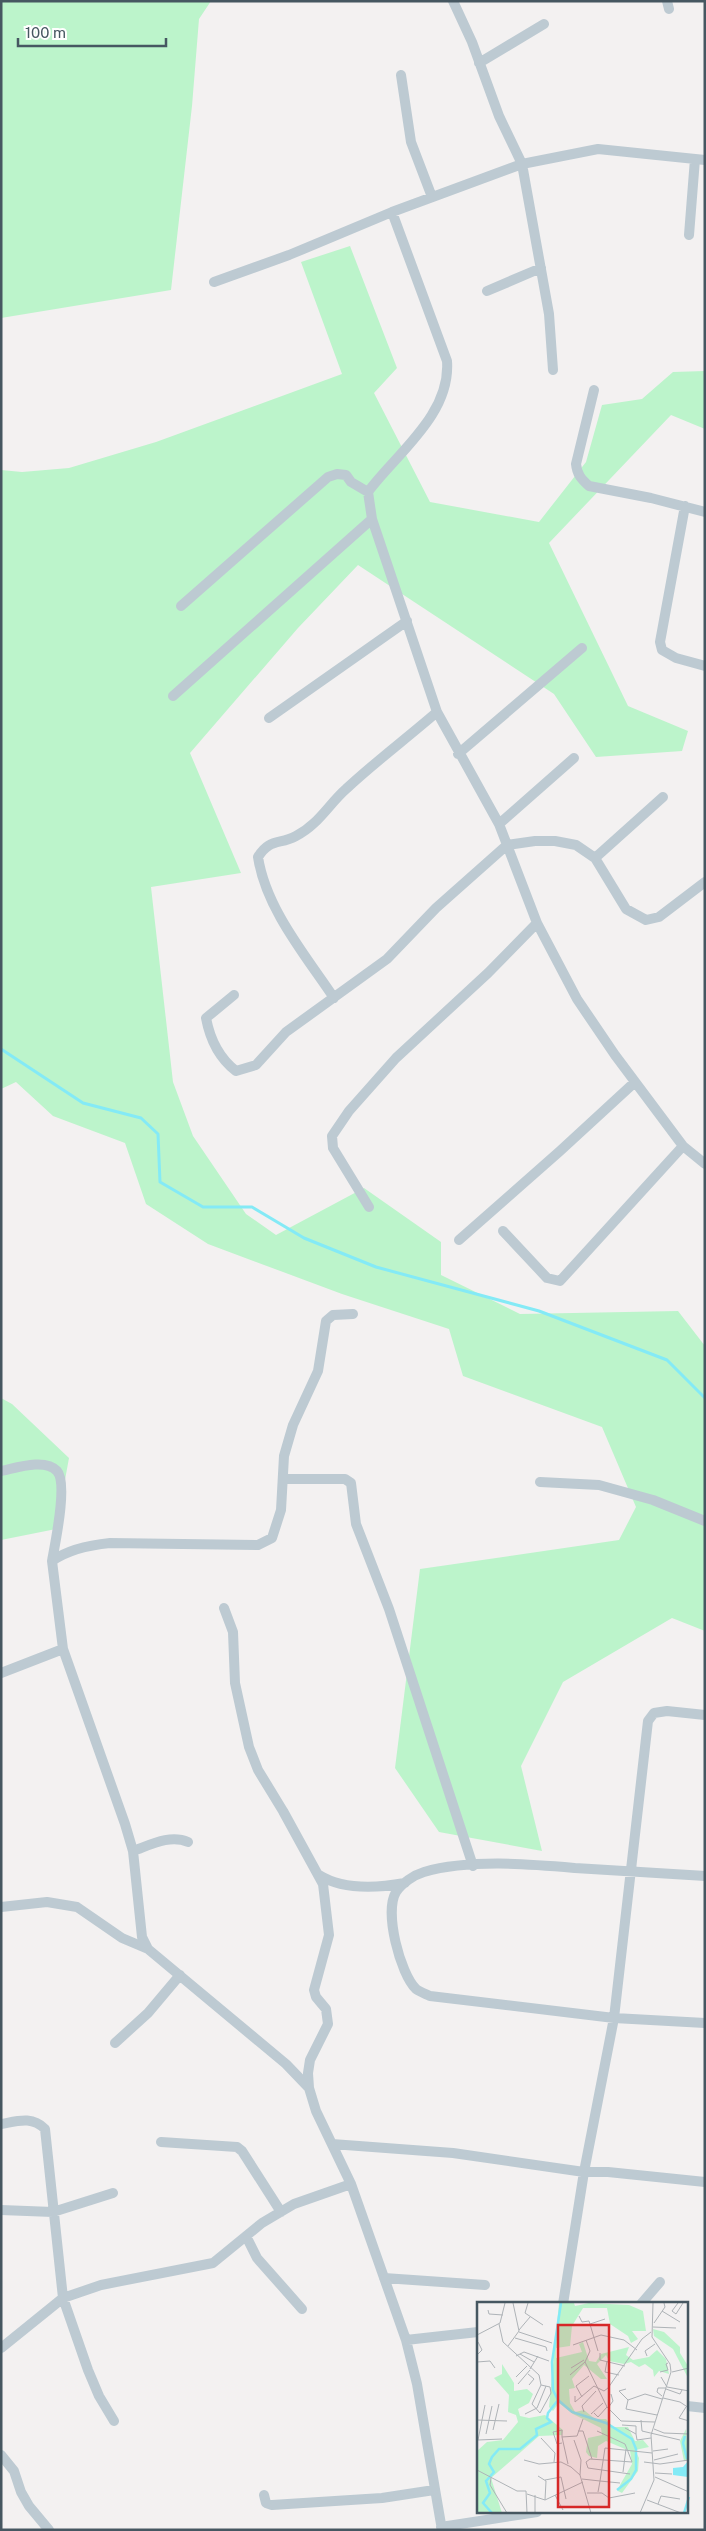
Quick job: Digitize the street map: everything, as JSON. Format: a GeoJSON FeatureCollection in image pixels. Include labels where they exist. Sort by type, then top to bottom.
{"type":"FeatureCollection","features":[{"type":"Feature","properties":{"kind":"street"},"geometry":{"type":"LineString","coordinates":[[453,1],[499,116],[522,164],[549,314],[553,370]]}},
{"type":"Feature","properties":{"kind":"street"},"geometry":{"type":"LineString","coordinates":[[479,63],[544,24]]}},
{"type":"Feature","properties":{"kind":"street"},"geometry":{"type":"LineString","coordinates":[[401,75],[411,142],[432,197]]}},
{"type":"Feature","properties":{"kind":"street"},"geometry":{"type":"LineString","coordinates":[[214,282],[289,255],[392,212],[522,164],[598,148],[700,159],[689,235]]}},
{"type":"Feature","properties":{"kind":"street"},"geometry":{"type":"LineString","coordinates":[[392,212],[447,361],[448,370],[434,412],[368,492],[372,520],[408,621],[437,712],[458,754],[499,824],[537,923],[577,999],[635,1082],[683,1146],[704,1163]]}},
{"type":"Feature","properties":{"kind":"street"},"geometry":{"type":"LineString","coordinates":[[487,291],[541,268]]}},
{"type":"Feature","properties":{"kind":"street"},"geometry":{"type":"LineString","coordinates":[[594,390],[576,464],[577,473],[582,480],[589,486],[705,512]]}},
{"type":"Feature","properties":{"kind":"street"},"geometry":{"type":"LineString","coordinates":[[181,606],[328,477],[337,474],[346,475],[351,482],[368,492]]}},
{"type":"Feature","properties":{"kind":"street"},"geometry":{"type":"LineString","coordinates":[[685,506],[660,642],[662,650],[676,658],[705,666]]}},
{"type":"Feature","properties":{"kind":"street"},"geometry":{"type":"LineString","coordinates":[[173,696],[372,520]]}},
{"type":"Feature","properties":{"kind":"street"},"geometry":{"type":"LineString","coordinates":[[268,718],[408,621]]}},
{"type":"Feature","properties":{"kind":"street"},"geometry":{"type":"LineString","coordinates":[[458,754],[582,648]]}},
{"type":"Feature","properties":{"kind":"street"},"geometry":{"type":"LineString","coordinates":[[334,998],[278,910],[260,872],[258,858],[265,847],[296,836],[328,810],[344,790],[437,712]]}},
{"type":"Feature","properties":{"kind":"street"},"geometry":{"type":"LineString","coordinates":[[499,824],[574,758]]}},
{"type":"Feature","properties":{"kind":"street"},"geometry":{"type":"LineString","coordinates":[[595,858],[663,797]]}},
{"type":"Feature","properties":{"kind":"street"},"geometry":{"type":"LineString","coordinates":[[234,995],[206,1018],[210,1038],[229,1066],[236,1071],[256,1065],[286,1032],[386,959],[436,908],[507,845],[535,841],[556,841],[576,846],[595,858],[626,909],[646,920],[659,917],[705,882]]}},
{"type":"Feature","properties":{"kind":"street"},"geometry":{"type":"LineString","coordinates":[[369,1206],[333,1148],[332,1136],[350,1111],[396,1058],[488,973],[537,923]]}},
{"type":"Feature","properties":{"kind":"street"},"geometry":{"type":"LineString","coordinates":[[459,1240],[635,1082]]}},
{"type":"Feature","properties":{"kind":"street"},"geometry":{"type":"LineString","coordinates":[[503,1230],[547,1278],[560,1281],[683,1146]]}},
{"type":"Feature","properties":{"kind":"street"},"geometry":{"type":"LineString","coordinates":[[52,1561],[59,1556],[88,1546],[110,1542],[258,1545],[272,1538],[281,1510],[286,1448],[292,1425],[318,1371],[326,1321],[334,1315],[353,1314]]}},
{"type":"Feature","properties":{"kind":"street"},"geometry":{"type":"LineString","coordinates":[[1,1471],[44,1465],[56,1469],[61,1476],[62,1490],[52,1561],[63,1649],[115,1792],[133,1851],[138,1914],[142,1937],[148,1949]]}},
{"type":"Feature","properties":{"kind":"street"},"geometry":{"type":"LineString","coordinates":[[284,1479],[345,1479],[351,1483],[356,1524],[389,1609],[473,1866]]}},
{"type":"Feature","properties":{"kind":"street"},"geometry":{"type":"LineString","coordinates":[[540,1482],[599,1485],[653,1500],[705,1521]]}},
{"type":"Feature","properties":{"kind":"street"},"geometry":{"type":"LineString","coordinates":[[224,1608],[233,1632],[235,1683],[249,1747],[258,1770],[323,1884],[329,1935],[314,1990],[316,1997],[326,2009],[328,2024],[310,2060],[308,2073],[309,2088],[316,2111],[351,2184],[406,2340],[417,2384],[442,2528],[525,2514]]}},
{"type":"Feature","properties":{"kind":"street"},"geometry":{"type":"LineString","coordinates":[[1,1673],[63,1649]]}},
{"type":"Feature","properties":{"kind":"street"},"geometry":{"type":"LineString","coordinates":[[563,2302],[584,2172],[614,2018],[648,1721],[654,1713],[667,1710],[705,1715]]}},
{"type":"Feature","properties":{"kind":"street"},"geometry":{"type":"LineString","coordinates":[[133,1851],[166,1839],[180,1838],[188,1842]]}},
{"type":"Feature","properties":{"kind":"street"},"geometry":{"type":"LineString","coordinates":[[705,1876],[523,1864],[443,1868],[422,1872],[405,1883],[396,1892],[392,1910],[395,1941],[407,1975],[417,1989],[430,1996],[614,2018],[705,2022]]}},
{"type":"Feature","properties":{"kind":"street"},"geometry":{"type":"LineString","coordinates":[[318,1875],[331,1883],[352,1885],[375,1886],[405,1883]]}},
{"type":"Feature","properties":{"kind":"street"},"geometry":{"type":"LineString","coordinates":[[1,1907],[47,1902],[77,1908],[122,1938],[148,1949],[286,2064],[309,2088]]}},
{"type":"Feature","properties":{"kind":"street"},"geometry":{"type":"LineString","coordinates":[[115,2043],[154,2006],[180,1975]]}},
{"type":"Feature","properties":{"kind":"street"},"geometry":{"type":"LineString","coordinates":[[1,2124],[31,2120],[38,2122],[45,2129],[63,2298],[88,2370],[99,2396],[114,2422]]}},
{"type":"Feature","properties":{"kind":"street"},"geometry":{"type":"LineString","coordinates":[[161,2142],[237,2147],[242,2151],[281,2212]]}},
{"type":"Feature","properties":{"kind":"street"},"geometry":{"type":"LineString","coordinates":[[332,2144],[453,2152],[584,2172],[608,2172],[705,2182]]}},
{"type":"Feature","properties":{"kind":"street"},"geometry":{"type":"LineString","coordinates":[[1,2348],[63,2298],[101,2285],[213,2263],[246,2236],[294,2204],[351,2184]]}},
{"type":"Feature","properties":{"kind":"street"},"geometry":{"type":"LineString","coordinates":[[1,2210],[53,2212],[114,2193]]}},
{"type":"Feature","properties":{"kind":"street"},"geometry":{"type":"LineString","coordinates":[[246,2236],[257,2258],[302,2309]]}},
{"type":"Feature","properties":{"kind":"street"},"geometry":{"type":"LineString","coordinates":[[384,2278],[485,2285]]}},
{"type":"Feature","properties":{"kind":"street"},"geometry":{"type":"LineString","coordinates":[[643,2302],[660,2282]]}},
{"type":"Feature","properties":{"kind":"street"},"geometry":{"type":"LineString","coordinates":[[406,2340],[477,2332]]}},
{"type":"Feature","properties":{"kind":"street"},"geometry":{"type":"LineString","coordinates":[[688,2406],[705,2408]]}},
{"type":"Feature","properties":{"kind":"street"},"geometry":{"type":"LineString","coordinates":[[1,2455],[14,2471],[21,2492],[29,2506],[49,2530]]}},
{"type":"Feature","properties":{"kind":"street"},"geometry":{"type":"LineString","coordinates":[[264,2495],[266,2503],[272,2506],[382,2498],[434,2490]]}},
{"type":"Feature","properties":{"kind":"green space"},"geometry":{"type":"Polygon","coordinates":[[[1,1],[211,1],[199,19],[192,106],[171,290],[1,318],[1,1]]]}},
{"type":"Feature","properties":{"kind":"green space"},"geometry":{"type":"Polygon","coordinates":[[[350,246],[397,368],[374,393],[430,502],[539,522],[586,462],[602,405],[642,399],[673,372],[705,371],[705,429],[671,415],[549,543],[628,706],[688,731],[682,751],[596,757],[554,694],[358,565],[298,628],[190,753],[241,873],[151,887],[173,1082],[193,1136],[246,1214],[276,1235],[364,1188],[441,1242],[441,1275],[520,1314],[678,1311],[705,1346],[705,1631],[672,1618],[563,1682],[521,1766],[542,1851],[439,1832],[395,1768],[420,1569],[619,1540],[636,1507],[602,1427],[463,1376],[449,1329],[342,1294],[208,1244],[146,1204],[125,1143],[53,1116],[16,1082],[1,1089],[1,470],[22,472],[69,468],[156,442],[342,374],[301,262],[350,246]]]}},
{"type":"Feature","properties":{"kind":"green space"},"geometry":{"type":"Polygon","coordinates":[[[1,1398],[12,1404],[69,1458],[56,1529],[1,1540],[1,1398]]]}},
{"type":"Feature","properties":{"kind":"waterway"},"geometry":{"type":"LineString","coordinates":[[1,1049],[83,1103],[141,1118],[158,1134],[160,1182],[203,1207],[252,1207],[304,1238],[376,1267],[539,1311],[667,1360],[705,1398]]}}]}
